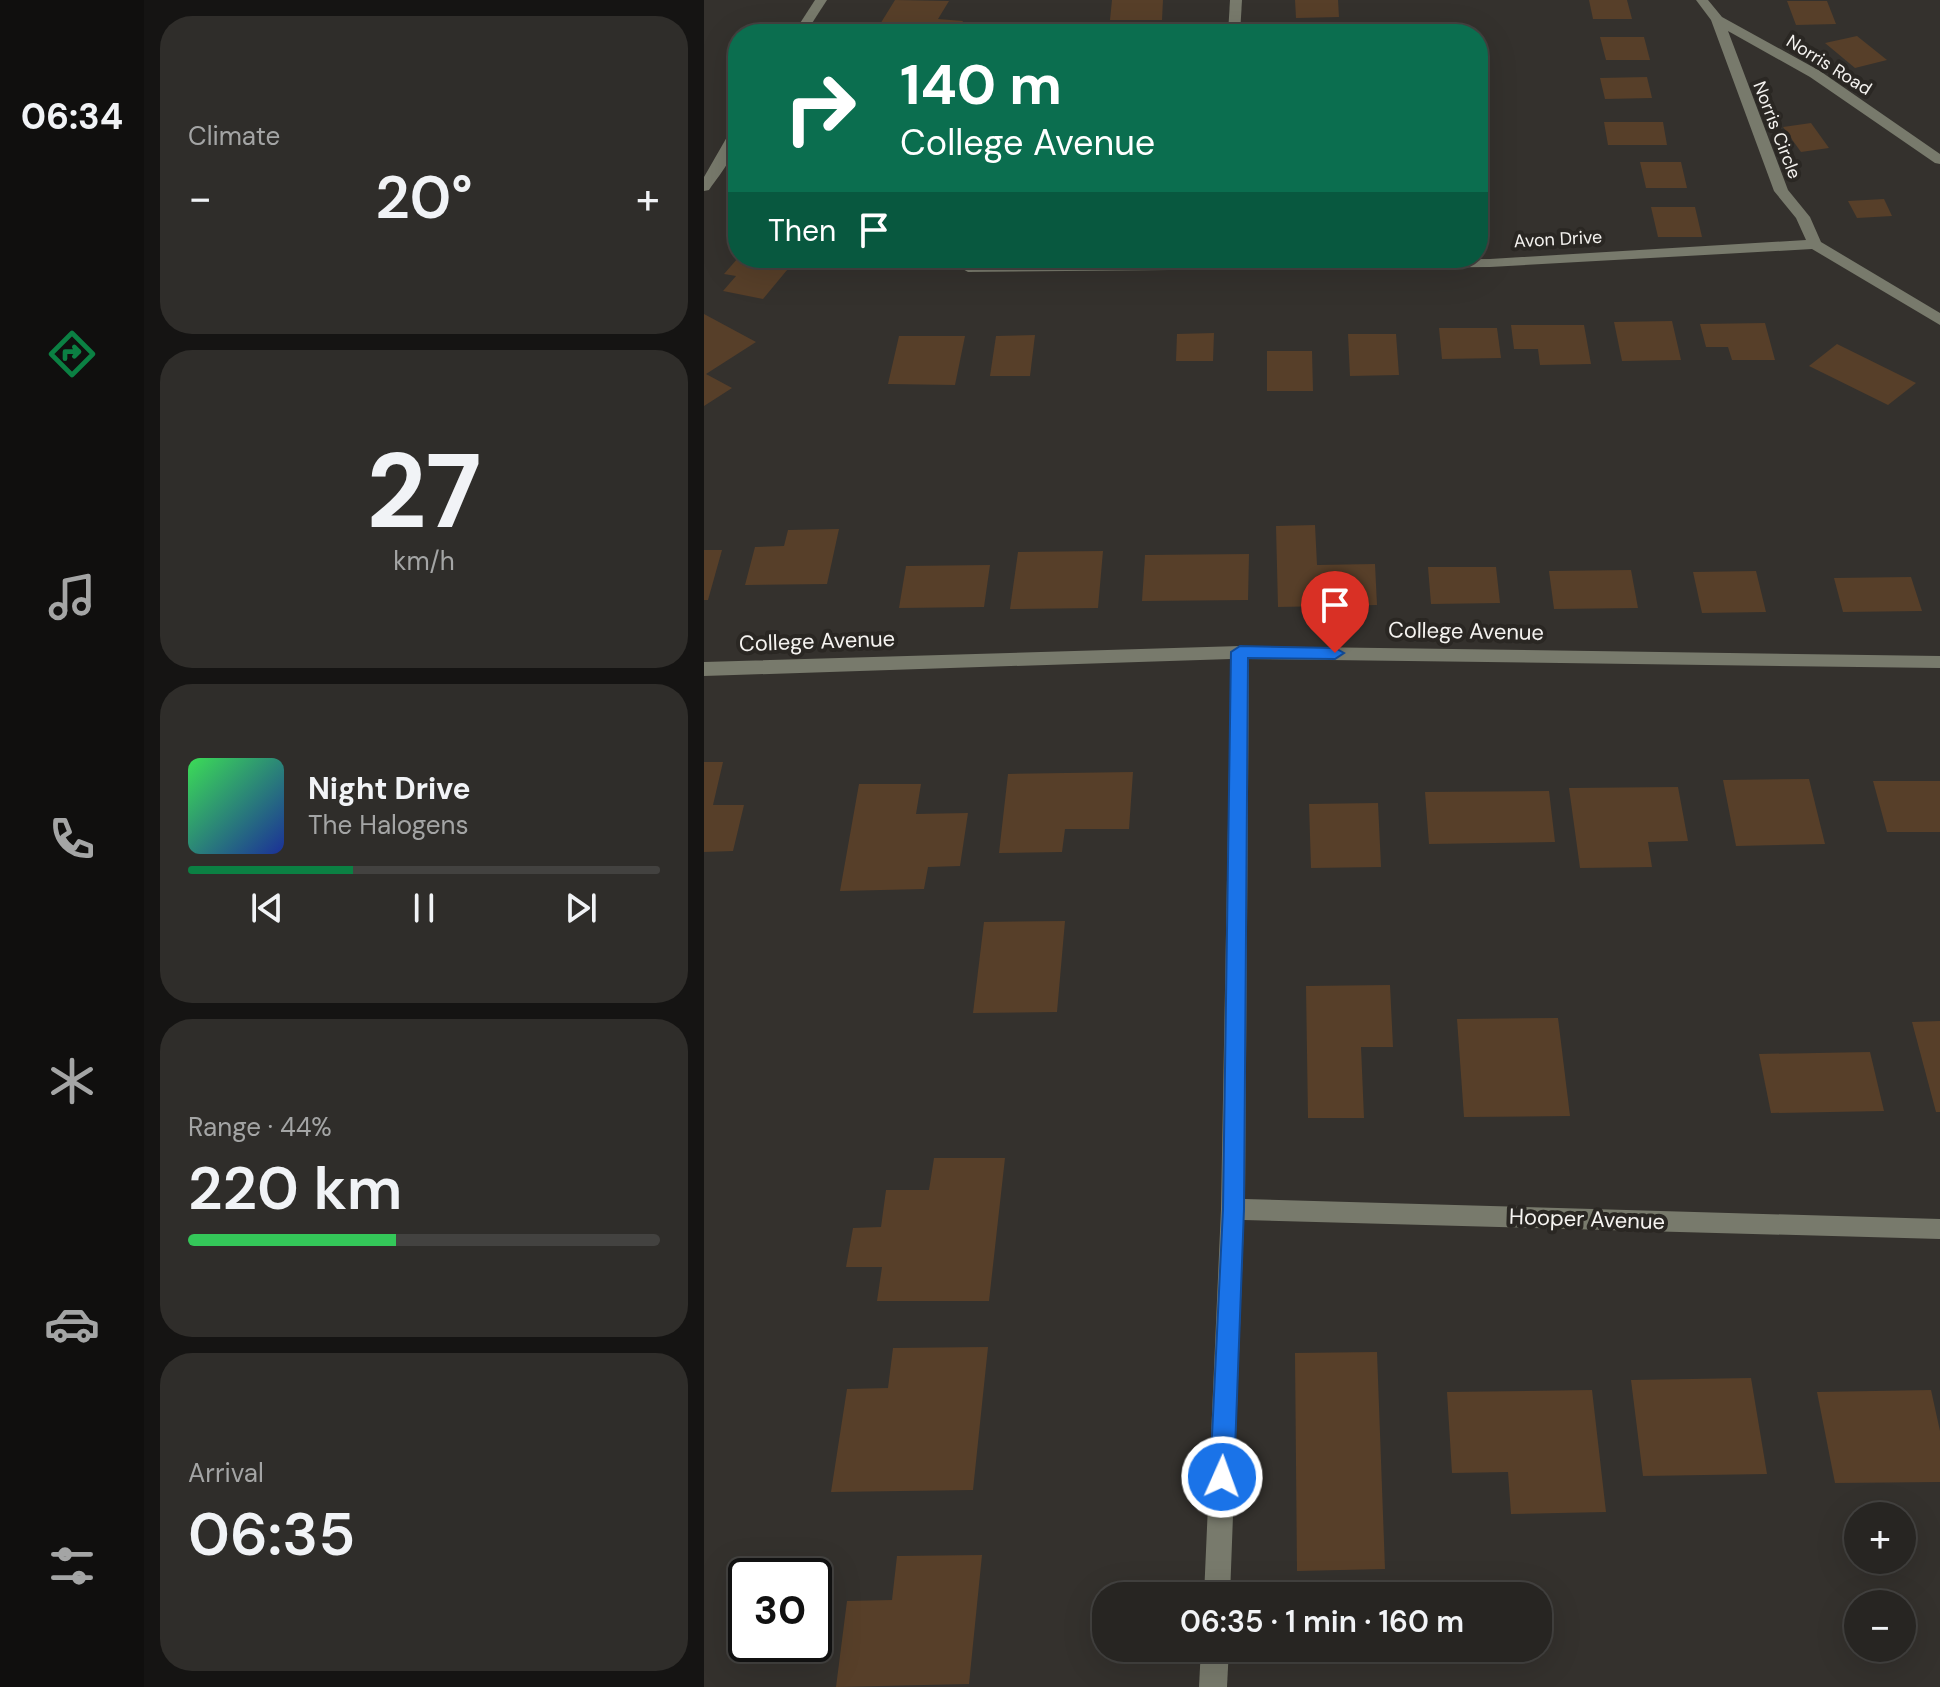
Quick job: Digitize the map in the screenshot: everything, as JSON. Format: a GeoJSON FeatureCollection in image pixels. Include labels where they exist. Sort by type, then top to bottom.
{"type":"FeatureCollection","features":[{"type":"Feature","properties":{"kind":"street"},"geometry":{"type":"LineString","coordinates":[[805,24],[821,0]]}},
{"type":"Feature","properties":{"kind":"street"},"geometry":{"type":"LineString","coordinates":[[1235,24],[1236,0]]}},
{"type":"Feature","properties":{"kind":"street","name":"Norris Road"},"geometry":{"type":"LineString","coordinates":[[1702,0],[1717,20],[1815,74],[1940,160]]}},
{"type":"Feature","properties":{"kind":"street","name":"Norris Circle"},"geometry":{"type":"LineString","coordinates":[[1717,20],[1781,191],[1803,217],[1815,244]]}},
{"type":"Feature","properties":{"kind":"street"},"geometry":{"type":"LineString","coordinates":[[704,187],[728,151]]}},
{"type":"Feature","properties":{"kind":"street"},"geometry":{"type":"LineString","coordinates":[[1815,244],[1940,320]]}},
{"type":"Feature","properties":{"kind":"street","name":"Avon Drive"},"geometry":{"type":"LineString","coordinates":[[1488,263],[1815,244]]}},
{"type":"Feature","properties":{"kind":"street"},"geometry":{"type":"LineString","coordinates":[[1218,1582],[1233,1209],[1240,652]]}},
{"type":"Feature","properties":{"kind":"street","name":"College Avenue"},"geometry":{"type":"LineString","coordinates":[[704,669],[1240,652],[1940,662]]}},
{"type":"Feature","properties":{"kind":"street","name":"Hooper Avenue"},"geometry":{"type":"LineString","coordinates":[[1233,1209],[1940,1229]]}},
{"type":"Feature","properties":{"kind":"street"},"geometry":{"type":"LineString","coordinates":[[1213,1687],[1214,1662]]}},
{"type":"Feature","properties":{"kind":"building"},"geometry":{"type":"Polygon","coordinates":[[[895,0],[949,1],[938,19],[963,21],[961,24],[880,24],[895,0]]]}},
{"type":"Feature","properties":{"kind":"building"},"geometry":{"type":"Polygon","coordinates":[[[1112,0],[1163,0],[1162,20],[1110,20],[1112,0]]]}},
{"type":"Feature","properties":{"kind":"building"},"geometry":{"type":"Polygon","coordinates":[[[1295,0],[1338,0],[1339,17],[1296,18],[1295,0]]]}},
{"type":"Feature","properties":{"kind":"building"},"geometry":{"type":"Polygon","coordinates":[[[1589,0],[1627,0],[1632,19],[1593,19],[1589,0]]]}},
{"type":"Feature","properties":{"kind":"building"},"geometry":{"type":"Polygon","coordinates":[[[1787,1],[1827,1],[1836,24],[1796,25],[1787,1]]]}},
{"type":"Feature","properties":{"kind":"building"},"geometry":{"type":"Polygon","coordinates":[[[1857,36],[1887,60],[1855,68],[1825,43],[1857,36]]]}},
{"type":"Feature","properties":{"kind":"building"},"geometry":{"type":"Polygon","coordinates":[[[1600,37],[1644,37],[1650,60],[1606,60],[1600,37]]]}},
{"type":"Feature","properties":{"kind":"building"},"geometry":{"type":"Polygon","coordinates":[[[1647,77],[1652,98],[1605,99],[1600,78],[1647,77]]]}},
{"type":"Feature","properties":{"kind":"building"},"geometry":{"type":"Polygon","coordinates":[[[1604,122],[1663,122],[1667,145],[1608,145],[1604,122]]]}},
{"type":"Feature","properties":{"kind":"building"},"geometry":{"type":"Polygon","coordinates":[[[1811,123],[1829,148],[1801,152],[1783,127],[1811,123]]]}},
{"type":"Feature","properties":{"kind":"building"},"geometry":{"type":"Polygon","coordinates":[[[1640,162],[1681,162],[1687,188],[1646,188],[1640,162]]]}},
{"type":"Feature","properties":{"kind":"building"},"geometry":{"type":"Polygon","coordinates":[[[1884,199],[1892,216],[1857,218],[1848,201],[1884,199]]]}},
{"type":"Feature","properties":{"kind":"building"},"geometry":{"type":"Polygon","coordinates":[[[1651,207],[1695,207],[1702,237],[1658,237],[1651,207]]]}},
{"type":"Feature","properties":{"kind":"building"},"geometry":{"type":"Polygon","coordinates":[[[729,268],[789,268],[763,299],[723,291],[736,276],[724,274],[729,268]]]}},
{"type":"Feature","properties":{"kind":"building"},"geometry":{"type":"Polygon","coordinates":[[[704,314],[756,342],[706,374],[732,388],[704,406],[704,314]]]}},
{"type":"Feature","properties":{"kind":"building"},"geometry":{"type":"Polygon","coordinates":[[[1672,321],[1681,360],[1622,361],[1614,322],[1672,321]]]}},
{"type":"Feature","properties":{"kind":"building"},"geometry":{"type":"Polygon","coordinates":[[[1765,323],[1775,360],[1732,360],[1728,347],[1706,347],[1700,324],[1765,323]]]}},
{"type":"Feature","properties":{"kind":"building"},"geometry":{"type":"Polygon","coordinates":[[[1511,325],[1584,325],[1591,364],[1540,365],[1538,349],[1514,349],[1511,325]]]}},
{"type":"Feature","properties":{"kind":"building"},"geometry":{"type":"Polygon","coordinates":[[[1439,328],[1497,328],[1501,358],[1442,359],[1439,328]]]}},
{"type":"Feature","properties":{"kind":"building"},"geometry":{"type":"Polygon","coordinates":[[[1214,333],[1213,361],[1176,361],[1177,334],[1214,333]]]}},
{"type":"Feature","properties":{"kind":"building"},"geometry":{"type":"Polygon","coordinates":[[[1348,334],[1396,334],[1399,375],[1350,376],[1348,334]]]}},
{"type":"Feature","properties":{"kind":"building"},"geometry":{"type":"Polygon","coordinates":[[[1035,335],[1030,376],[990,376],[996,336],[1035,335]]]}},
{"type":"Feature","properties":{"kind":"building"},"geometry":{"type":"Polygon","coordinates":[[[899,336],[965,336],[955,385],[888,384],[899,336]]]}},
{"type":"Feature","properties":{"kind":"building"},"geometry":{"type":"Polygon","coordinates":[[[1837,344],[1916,383],[1888,405],[1809,366],[1837,344]]]}},
{"type":"Feature","properties":{"kind":"building"},"geometry":{"type":"Polygon","coordinates":[[[1267,351],[1312,351],[1313,391],[1267,391],[1267,351]]]}},
{"type":"Feature","properties":{"kind":"building"},"geometry":{"type":"Polygon","coordinates":[[[1315,525],[1317,565],[1375,564],[1377,605],[1278,607],[1276,526],[1315,525]]]}},
{"type":"Feature","properties":{"kind":"building"},"geometry":{"type":"Polygon","coordinates":[[[839,529],[827,584],[745,585],[755,547],[784,546],[788,530],[839,529]]]}},
{"type":"Feature","properties":{"kind":"building"},"geometry":{"type":"Polygon","coordinates":[[[704,550],[722,550],[708,600],[704,600],[704,550]]]}},
{"type":"Feature","properties":{"kind":"building"},"geometry":{"type":"Polygon","coordinates":[[[1103,551],[1098,608],[1010,609],[1018,552],[1103,551]]]}},
{"type":"Feature","properties":{"kind":"building"},"geometry":{"type":"Polygon","coordinates":[[[1249,554],[1248,600],[1142,601],[1145,555],[1249,554]]]}},
{"type":"Feature","properties":{"kind":"building"},"geometry":{"type":"Polygon","coordinates":[[[990,565],[984,607],[899,608],[906,566],[990,565]]]}},
{"type":"Feature","properties":{"kind":"building"},"geometry":{"type":"Polygon","coordinates":[[[1428,567],[1496,567],[1500,603],[1431,604],[1428,567]]]}},
{"type":"Feature","properties":{"kind":"building"},"geometry":{"type":"Polygon","coordinates":[[[1631,570],[1638,608],[1554,609],[1549,571],[1631,570]]]}},
{"type":"Feature","properties":{"kind":"building"},"geometry":{"type":"Polygon","coordinates":[[[1756,571],[1766,612],[1702,613],[1693,572],[1756,571]]]}},
{"type":"Feature","properties":{"kind":"building"},"geometry":{"type":"Polygon","coordinates":[[[1911,577],[1922,611],[1843,612],[1834,578],[1911,577]]]}},
{"type":"Feature","properties":{"kind":"building"},"geometry":{"type":"Polygon","coordinates":[[[704,762],[723,762],[713,805],[744,805],[733,851],[704,852],[704,762]]]}},
{"type":"Feature","properties":{"kind":"building"},"geometry":{"type":"Polygon","coordinates":[[[1133,772],[1129,829],[1065,829],[1062,852],[999,853],[1008,774],[1133,772]]]}},
{"type":"Feature","properties":{"kind":"building"},"geometry":{"type":"Polygon","coordinates":[[[1809,779],[1825,844],[1736,846],[1723,780],[1809,779]]]}},
{"type":"Feature","properties":{"kind":"building"},"geometry":{"type":"Polygon","coordinates":[[[1873,781],[1940,781],[1940,832],[1887,832],[1873,781]]]}},
{"type":"Feature","properties":{"kind":"building"},"geometry":{"type":"Polygon","coordinates":[[[859,784],[921,784],[916,814],[968,813],[960,866],[928,867],[924,889],[840,891],[859,784]]]}},
{"type":"Feature","properties":{"kind":"building"},"geometry":{"type":"Polygon","coordinates":[[[1678,787],[1688,841],[1648,842],[1652,867],[1580,868],[1569,788],[1678,787]]]}},
{"type":"Feature","properties":{"kind":"building"},"geometry":{"type":"Polygon","coordinates":[[[1549,791],[1555,842],[1429,844],[1425,792],[1549,791]]]}},
{"type":"Feature","properties":{"kind":"building"},"geometry":{"type":"Polygon","coordinates":[[[1378,803],[1381,867],[1311,868],[1309,804],[1378,803]]]}},
{"type":"Feature","properties":{"kind":"building"},"geometry":{"type":"Polygon","coordinates":[[[1065,921],[1057,1012],[973,1013],[984,922],[1065,921]]]}},
{"type":"Feature","properties":{"kind":"building"},"geometry":{"type":"Polygon","coordinates":[[[1390,985],[1393,1047],[1361,1047],[1364,1118],[1308,1118],[1306,986],[1390,985]]]}},
{"type":"Feature","properties":{"kind":"building"},"geometry":{"type":"Polygon","coordinates":[[[1558,1018],[1570,1116],[1464,1117],[1457,1019],[1558,1018]]]}},
{"type":"Feature","properties":{"kind":"building"},"geometry":{"type":"Polygon","coordinates":[[[1940,1021],[1940,1112],[1936,1112],[1912,1022],[1940,1021]]]}},
{"type":"Feature","properties":{"kind":"building"},"geometry":{"type":"Polygon","coordinates":[[[1870,1052],[1884,1111],[1771,1113],[1759,1054],[1870,1052]]]}},
{"type":"Feature","properties":{"kind":"building"},"geometry":{"type":"Polygon","coordinates":[[[934,1158],[1005,1158],[989,1301],[877,1301],[882,1267],[846,1267],[853,1228],[881,1227],[886,1190],[929,1190],[934,1158]]]}},
{"type":"Feature","properties":{"kind":"building"},"geometry":{"type":"Polygon","coordinates":[[[988,1347],[973,1490],[831,1492],[847,1389],[888,1388],[893,1348],[988,1347]]]}},
{"type":"Feature","properties":{"kind":"building"},"geometry":{"type":"Polygon","coordinates":[[[1377,1352],[1385,1569],[1297,1571],[1295,1353],[1377,1352]]]}},
{"type":"Feature","properties":{"kind":"building"},"geometry":{"type":"Polygon","coordinates":[[[1751,1378],[1767,1474],[1643,1476],[1631,1380],[1751,1378]]]}},
{"type":"Feature","properties":{"kind":"building"},"geometry":{"type":"Polygon","coordinates":[[[1592,1390],[1606,1512],[1511,1514],[1508,1472],[1452,1473],[1447,1392],[1592,1390]]]}},
{"type":"Feature","properties":{"kind":"building"},"geometry":{"type":"Polygon","coordinates":[[[1931,1390],[1940,1431],[1940,1482],[1835,1483],[1817,1392],[1931,1390]]]}},
{"type":"Feature","properties":{"kind":"building"},"geometry":{"type":"Polygon","coordinates":[[[982,1555],[969,1684],[836,1687],[847,1601],[892,1600],[897,1556],[982,1555]]]}},
{"type":"Feature","properties":{"kind":"route"},"geometry":{"type":"LineString","coordinates":[[1222,1477],[1233,1209],[1240,652],[1335,653]]}}]}
